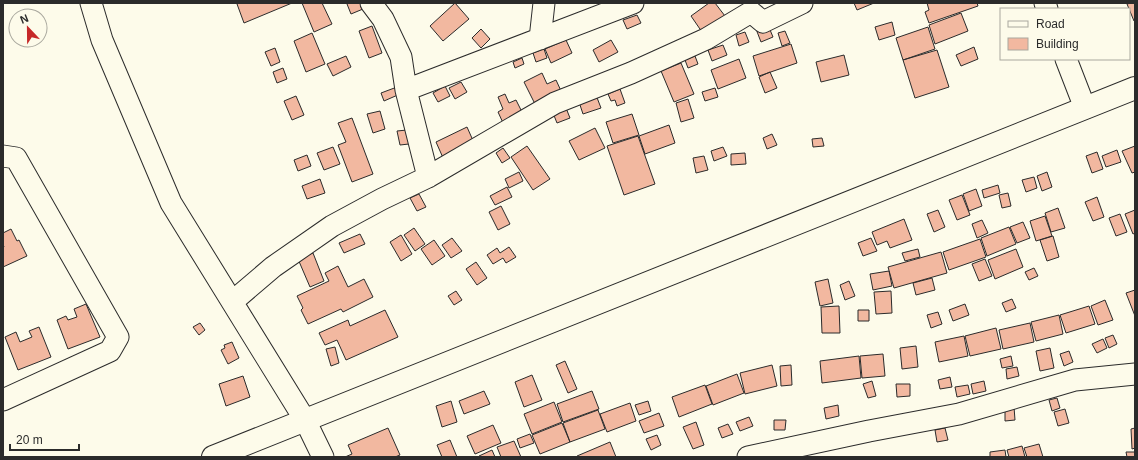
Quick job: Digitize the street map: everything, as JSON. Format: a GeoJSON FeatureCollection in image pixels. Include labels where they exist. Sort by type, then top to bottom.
{"type":"FeatureCollection","features":[{"type":"Feature","properties":{"kind":"street"},"geometry":{"type":"LineString","coordinates":[[91,3],[102,40],[171,203],[305,420],[323,457]]}},
{"type":"Feature","properties":{"kind":"street"},"geometry":{"type":"LineString","coordinates":[[371,3],[383,19],[401,57],[406,90],[428,177]]}},
{"type":"Feature","properties":{"kind":"street"},"geometry":{"type":"LineString","coordinates":[[540,39],[544,3]]}},
{"type":"Feature","properties":{"kind":"street"},"geometry":{"type":"LineString","coordinates":[[406,90],[633,3]]}},
{"type":"Feature","properties":{"kind":"street"},"geometry":{"type":"LineString","coordinates":[[232,302],[273,267],[332,226],[382,198],[428,177],[555,103],[631,73],[706,39],[751,12],[763,22],[802,3]]}},
{"type":"Feature","properties":{"kind":"street"},"geometry":{"type":"LineString","coordinates":[[1066,60],[1085,108]]}},
{"type":"Feature","properties":{"kind":"street"},"geometry":{"type":"LineString","coordinates":[[213,457],[1135,88]]}},
{"type":"Feature","properties":{"kind":"street"},"geometry":{"type":"LineString","coordinates":[[3,156],[16,158],[118,337],[110,351],[3,400]]}},
{"type":"Feature","properties":{"kind":"street"},"geometry":{"type":"LineString","coordinates":[[748,457],[869,431],[959,414],[1075,380],[1135,374]]}},
{"type":"Feature","properties":{"kind":"building"},"geometry":{"type":"Polygon","coordinates":[[[292,3],[244,23],[237,4],[292,3]]]}},
{"type":"Feature","properties":{"kind":"building"},"geometry":{"type":"Polygon","coordinates":[[[302,3],[322,3],[332,24],[314,32],[302,3]]]}},
{"type":"Feature","properties":{"kind":"building"},"geometry":{"type":"Polygon","coordinates":[[[360,3],[363,9],[351,14],[347,4],[360,3]]]}},
{"type":"Feature","properties":{"kind":"building"},"geometry":{"type":"Polygon","coordinates":[[[455,3],[469,19],[443,41],[430,26],[455,3]]]}},
{"type":"Feature","properties":{"kind":"building"},"geometry":{"type":"Polygon","coordinates":[[[709,3],[715,3],[725,16],[702,32],[691,16],[709,3]]]}},
{"type":"Feature","properties":{"kind":"building"},"geometry":{"type":"Polygon","coordinates":[[[854,3],[874,3],[857,10],[854,3]]]}},
{"type":"Feature","properties":{"kind":"building"},"geometry":{"type":"Polygon","coordinates":[[[927,3],[977,3],[978,6],[929,23],[925,12],[929,10],[927,3]]]}},
{"type":"Feature","properties":{"kind":"building"},"geometry":{"type":"Polygon","coordinates":[[[1135,3],[1135,21],[1130,8],[1127,4],[1135,3]]]}},
{"type":"Feature","properties":{"kind":"building"},"geometry":{"type":"Polygon","coordinates":[[[961,13],[968,31],[935,44],[929,25],[961,13]]]}},
{"type":"Feature","properties":{"kind":"building"},"geometry":{"type":"Polygon","coordinates":[[[637,15],[641,23],[627,29],[623,20],[637,15]]]}},
{"type":"Feature","properties":{"kind":"building"},"geometry":{"type":"Polygon","coordinates":[[[892,22],[895,35],[879,40],[875,27],[892,22]]]}},
{"type":"Feature","properties":{"kind":"building"},"geometry":{"type":"Polygon","coordinates":[[[768,25],[773,37],[761,42],[756,29],[768,25]]]}},
{"type":"Feature","properties":{"kind":"building"},"geometry":{"type":"Polygon","coordinates":[[[372,26],[382,53],[369,58],[359,31],[372,26]]]}},
{"type":"Feature","properties":{"kind":"building"},"geometry":{"type":"Polygon","coordinates":[[[928,27],[935,49],[903,60],[896,38],[928,27]]]}},
{"type":"Feature","properties":{"kind":"building"},"geometry":{"type":"Polygon","coordinates":[[[481,29],[490,39],[481,48],[472,38],[481,29]]]}},
{"type":"Feature","properties":{"kind":"building"},"geometry":{"type":"Polygon","coordinates":[[[785,31],[790,43],[782,46],[778,33],[785,31]]]}},
{"type":"Feature","properties":{"kind":"building"},"geometry":{"type":"Polygon","coordinates":[[[745,32],[749,42],[739,46],[736,35],[745,32]]]}},
{"type":"Feature","properties":{"kind":"building"},"geometry":{"type":"Polygon","coordinates":[[[312,33],[325,64],[306,72],[294,41],[312,33]]]}},
{"type":"Feature","properties":{"kind":"building"},"geometry":{"type":"Polygon","coordinates":[[[566,40],[572,53],[551,63],[545,49],[566,40]]]}},
{"type":"Feature","properties":{"kind":"building"},"geometry":{"type":"Polygon","coordinates":[[[611,40],[618,52],[599,62],[593,50],[611,40]]]}},
{"type":"Feature","properties":{"kind":"building"},"geometry":{"type":"Polygon","coordinates":[[[791,44],[797,63],[759,76],[753,56],[791,44]]]}},
{"type":"Feature","properties":{"kind":"building"},"geometry":{"type":"Polygon","coordinates":[[[723,45],[727,55],[712,61],[708,50],[723,45]]]}},
{"type":"Feature","properties":{"kind":"building"},"geometry":{"type":"Polygon","coordinates":[[[974,47],[978,59],[961,66],[956,55],[974,47]]]}},
{"type":"Feature","properties":{"kind":"building"},"geometry":{"type":"Polygon","coordinates":[[[275,48],[280,62],[271,66],[265,52],[275,48]]]}},
{"type":"Feature","properties":{"kind":"building"},"geometry":{"type":"Polygon","coordinates":[[[544,49],[547,58],[536,62],[533,53],[544,49]]]}},
{"type":"Feature","properties":{"kind":"building"},"geometry":{"type":"Polygon","coordinates":[[[937,50],[949,87],[915,98],[903,60],[937,50]]]}},
{"type":"Feature","properties":{"kind":"building"},"geometry":{"type":"Polygon","coordinates":[[[844,55],[849,75],[821,82],[816,62],[844,55]]]}},
{"type":"Feature","properties":{"kind":"building"},"geometry":{"type":"Polygon","coordinates":[[[346,56],[351,67],[333,76],[327,64],[346,56]]]}},
{"type":"Feature","properties":{"kind":"building"},"geometry":{"type":"Polygon","coordinates":[[[695,56],[698,64],[688,68],[685,60],[695,56]]]}},
{"type":"Feature","properties":{"kind":"building"},"geometry":{"type":"Polygon","coordinates":[[[522,58],[524,64],[515,68],[513,62],[522,58]]]}},
{"type":"Feature","properties":{"kind":"building"},"geometry":{"type":"Polygon","coordinates":[[[739,59],[746,78],[718,89],[711,70],[739,59]]]}},
{"type":"Feature","properties":{"kind":"building"},"geometry":{"type":"Polygon","coordinates":[[[681,63],[694,94],[674,102],[661,71],[681,63]]]}},
{"type":"Feature","properties":{"kind":"building"},"geometry":{"type":"Polygon","coordinates":[[[283,68],[287,79],[277,83],[273,72],[283,68]]]}},
{"type":"Feature","properties":{"kind":"building"},"geometry":{"type":"Polygon","coordinates":[[[770,72],[777,88],[765,93],[759,77],[770,72]]]}},
{"type":"Feature","properties":{"kind":"building"},"geometry":{"type":"Polygon","coordinates":[[[542,73],[547,84],[556,80],[562,93],[536,106],[524,82],[542,73]]]}},
{"type":"Feature","properties":{"kind":"building"},"geometry":{"type":"Polygon","coordinates":[[[461,82],[467,92],[455,99],[449,88],[461,82]]]}},
{"type":"Feature","properties":{"kind":"building"},"geometry":{"type":"Polygon","coordinates":[[[445,86],[450,96],[438,102],[433,93],[445,86]]]}},
{"type":"Feature","properties":{"kind":"building"},"geometry":{"type":"Polygon","coordinates":[[[397,87],[400,94],[384,101],[381,93],[397,87]]]}},
{"type":"Feature","properties":{"kind":"building"},"geometry":{"type":"Polygon","coordinates":[[[715,88],[718,97],[705,101],[702,92],[715,88]]]}},
{"type":"Feature","properties":{"kind":"building"},"geometry":{"type":"Polygon","coordinates":[[[620,89],[625,103],[617,106],[615,100],[611,101],[608,94],[620,89]]]}},
{"type":"Feature","properties":{"kind":"building"},"geometry":{"type":"Polygon","coordinates":[[[505,94],[509,103],[516,100],[524,116],[504,125],[498,112],[503,109],[498,97],[505,94]]]}},
{"type":"Feature","properties":{"kind":"building"},"geometry":{"type":"Polygon","coordinates":[[[596,95],[601,108],[583,114],[579,102],[596,95]]]}},
{"type":"Feature","properties":{"kind":"building"},"geometry":{"type":"Polygon","coordinates":[[[296,96],[304,115],[292,120],[284,101],[296,96]]]}},
{"type":"Feature","properties":{"kind":"building"},"geometry":{"type":"Polygon","coordinates":[[[688,99],[694,118],[681,122],[676,103],[688,99]]]}},
{"type":"Feature","properties":{"kind":"building"},"geometry":{"type":"Polygon","coordinates":[[[566,108],[570,118],[557,123],[553,113],[566,108]]]}},
{"type":"Feature","properties":{"kind":"building"},"geometry":{"type":"Polygon","coordinates":[[[380,111],[385,129],[373,133],[367,114],[380,111]]]}},
{"type":"Feature","properties":{"kind":"building"},"geometry":{"type":"Polygon","coordinates":[[[632,114],[639,135],[613,143],[606,122],[632,114]]]}},
{"type":"Feature","properties":{"kind":"building"},"geometry":{"type":"Polygon","coordinates":[[[352,118],[373,174],[352,182],[338,145],[346,142],[338,123],[352,118]]]}},
{"type":"Feature","properties":{"kind":"building"},"geometry":{"type":"Polygon","coordinates":[[[669,125],[675,143],[645,154],[639,136],[669,125]]]}},
{"type":"Feature","properties":{"kind":"building"},"geometry":{"type":"Polygon","coordinates":[[[467,127],[475,145],[444,160],[436,142],[467,127]]]}},
{"type":"Feature","properties":{"kind":"building"},"geometry":{"type":"Polygon","coordinates":[[[595,128],[605,148],[579,160],[569,141],[595,128]]]}},
{"type":"Feature","properties":{"kind":"building"},"geometry":{"type":"Polygon","coordinates":[[[407,130],[409,144],[400,145],[397,131],[407,130]]]}},
{"type":"Feature","properties":{"kind":"building"},"geometry":{"type":"Polygon","coordinates":[[[772,134],[777,145],[767,149],[763,138],[772,134]]]}},
{"type":"Feature","properties":{"kind":"building"},"geometry":{"type":"Polygon","coordinates":[[[638,136],[655,184],[624,195],[607,146],[638,136]]]}},
{"type":"Feature","properties":{"kind":"building"},"geometry":{"type":"Polygon","coordinates":[[[822,138],[824,146],[813,147],[812,139],[822,138]]]}},
{"type":"Feature","properties":{"kind":"building"},"geometry":{"type":"Polygon","coordinates":[[[527,146],[550,179],[533,190],[511,157],[527,146]]]}},
{"type":"Feature","properties":{"kind":"building"},"geometry":{"type":"Polygon","coordinates":[[[1135,146],[1135,172],[1132,173],[1122,151],[1135,146]]]}},
{"type":"Feature","properties":{"kind":"building"},"geometry":{"type":"Polygon","coordinates":[[[333,147],[340,164],[324,170],[317,153],[333,147]]]}},
{"type":"Feature","properties":{"kind":"building"},"geometry":{"type":"Polygon","coordinates":[[[723,147],[727,156],[714,161],[711,151],[723,147]]]}},
{"type":"Feature","properties":{"kind":"building"},"geometry":{"type":"Polygon","coordinates":[[[503,148],[510,158],[502,163],[496,153],[503,148]]]}},
{"type":"Feature","properties":{"kind":"building"},"geometry":{"type":"Polygon","coordinates":[[[1117,150],[1121,162],[1106,167],[1102,156],[1117,150]]]}},
{"type":"Feature","properties":{"kind":"building"},"geometry":{"type":"Polygon","coordinates":[[[1097,152],[1103,169],[1092,173],[1086,156],[1097,152]]]}},
{"type":"Feature","properties":{"kind":"building"},"geometry":{"type":"Polygon","coordinates":[[[745,153],[746,164],[731,165],[731,154],[745,153]]]}},
{"type":"Feature","properties":{"kind":"building"},"geometry":{"type":"Polygon","coordinates":[[[307,155],[311,166],[298,171],[294,160],[307,155]]]}},
{"type":"Feature","properties":{"kind":"building"},"geometry":{"type":"Polygon","coordinates":[[[704,156],[708,170],[696,173],[693,158],[704,156]]]}},
{"type":"Feature","properties":{"kind":"building"},"geometry":{"type":"Polygon","coordinates":[[[519,172],[523,181],[509,188],[505,179],[519,172]]]}},
{"type":"Feature","properties":{"kind":"building"},"geometry":{"type":"Polygon","coordinates":[[[1047,172],[1052,187],[1042,191],[1037,176],[1047,172]]]}},
{"type":"Feature","properties":{"kind":"building"},"geometry":{"type":"Polygon","coordinates":[[[1034,177],[1037,188],[1026,192],[1022,180],[1034,177]]]}},
{"type":"Feature","properties":{"kind":"building"},"geometry":{"type":"Polygon","coordinates":[[[320,179],[325,193],[307,199],[302,186],[320,179]]]}},
{"type":"Feature","properties":{"kind":"building"},"geometry":{"type":"Polygon","coordinates":[[[998,185],[1000,193],[984,198],[982,190],[998,185]]]}},
{"type":"Feature","properties":{"kind":"building"},"geometry":{"type":"Polygon","coordinates":[[[507,187],[512,197],[495,205],[490,196],[507,187]]]}},
{"type":"Feature","properties":{"kind":"building"},"geometry":{"type":"Polygon","coordinates":[[[976,189],[982,206],[969,211],[963,194],[976,189]]]}},
{"type":"Feature","properties":{"kind":"building"},"geometry":{"type":"Polygon","coordinates":[[[1008,193],[1011,206],[1002,208],[999,195],[1008,193]]]}},
{"type":"Feature","properties":{"kind":"building"},"geometry":{"type":"Polygon","coordinates":[[[419,194],[426,207],[417,211],[410,198],[419,194]]]}},
{"type":"Feature","properties":{"kind":"building"},"geometry":{"type":"Polygon","coordinates":[[[962,195],[970,215],[957,220],[949,200],[962,195]]]}},
{"type":"Feature","properties":{"kind":"building"},"geometry":{"type":"Polygon","coordinates":[[[1097,197],[1104,217],[1093,221],[1085,202],[1097,197]]]}},
{"type":"Feature","properties":{"kind":"building"},"geometry":{"type":"Polygon","coordinates":[[[501,206],[510,224],[498,230],[489,212],[501,206]]]}},
{"type":"Feature","properties":{"kind":"building"},"geometry":{"type":"Polygon","coordinates":[[[1058,208],[1065,228],[1051,232],[1045,213],[1058,208]]]}},
{"type":"Feature","properties":{"kind":"building"},"geometry":{"type":"Polygon","coordinates":[[[938,210],[945,227],[934,232],[927,214],[938,210]]]}},
{"type":"Feature","properties":{"kind":"building"},"geometry":{"type":"Polygon","coordinates":[[[1135,210],[1135,233],[1133,234],[1125,214],[1135,210]]]}},
{"type":"Feature","properties":{"kind":"building"},"geometry":{"type":"Polygon","coordinates":[[[1120,214],[1127,232],[1116,236],[1109,218],[1120,214]]]}},
{"type":"Feature","properties":{"kind":"building"},"geometry":{"type":"Polygon","coordinates":[[[1045,216],[1052,236],[1036,241],[1030,221],[1045,216]]]}},
{"type":"Feature","properties":{"kind":"building"},"geometry":{"type":"Polygon","coordinates":[[[904,219],[912,240],[890,248],[887,241],[877,245],[872,232],[904,219]]]}},
{"type":"Feature","properties":{"kind":"building"},"geometry":{"type":"Polygon","coordinates":[[[982,220],[988,233],[977,238],[972,224],[982,220]]]}},
{"type":"Feature","properties":{"kind":"building"},"geometry":{"type":"Polygon","coordinates":[[[1023,222],[1030,238],[1017,243],[1010,227],[1023,222]]]}},
{"type":"Feature","properties":{"kind":"building"},"geometry":{"type":"Polygon","coordinates":[[[1009,227],[1016,244],[987,256],[981,238],[1009,227]]]}},
{"type":"Feature","properties":{"kind":"building"},"geometry":{"type":"Polygon","coordinates":[[[414,228],[425,244],[415,251],[404,235],[414,228]]]}},
{"type":"Feature","properties":{"kind":"building"},"geometry":{"type":"Polygon","coordinates":[[[11,229],[17,241],[19,240],[27,256],[3,267],[3,233],[11,229]]]}},
{"type":"Feature","properties":{"kind":"building"},"geometry":{"type":"Polygon","coordinates":[[[360,234],[365,244],[344,253],[339,243],[360,234]]]}},
{"type":"Feature","properties":{"kind":"building"},"geometry":{"type":"Polygon","coordinates":[[[401,235],[412,254],[401,261],[390,242],[401,235]]]}},
{"type":"Feature","properties":{"kind":"building"},"geometry":{"type":"Polygon","coordinates":[[[1053,236],[1059,257],[1047,261],[1040,240],[1053,236]]]}},
{"type":"Feature","properties":{"kind":"building"},"geometry":{"type":"Polygon","coordinates":[[[452,238],[462,251],[451,258],[442,245],[452,238]]]}},
{"type":"Feature","properties":{"kind":"building"},"geometry":{"type":"Polygon","coordinates":[[[871,238],[877,251],[863,256],[858,243],[871,238]]]}},
{"type":"Feature","properties":{"kind":"building"},"geometry":{"type":"Polygon","coordinates":[[[980,239],[986,257],[949,270],[943,252],[980,239]]]}},
{"type":"Feature","properties":{"kind":"building"},"geometry":{"type":"Polygon","coordinates":[[[434,240],[445,256],[432,265],[421,249],[434,240]]]}},
{"type":"Feature","properties":{"kind":"building"},"geometry":{"type":"Polygon","coordinates":[[[509,247],[516,257],[506,263],[503,258],[493,264],[487,255],[497,248],[500,253],[509,247]]]}},
{"type":"Feature","properties":{"kind":"building"},"geometry":{"type":"Polygon","coordinates":[[[918,249],[920,257],[905,261],[902,253],[918,249]]]}},
{"type":"Feature","properties":{"kind":"building"},"geometry":{"type":"Polygon","coordinates":[[[1016,249],[1023,267],[995,279],[988,260],[1016,249]]]}},
{"type":"Feature","properties":{"kind":"building"},"geometry":{"type":"Polygon","coordinates":[[[941,252],[947,273],[894,288],[888,267],[941,252]]]}},
{"type":"Feature","properties":{"kind":"building"},"geometry":{"type":"Polygon","coordinates":[[[313,253],[324,281],[310,287],[298,259],[313,253]]]}},
{"type":"Feature","properties":{"kind":"building"},"geometry":{"type":"Polygon","coordinates":[[[985,259],[992,276],[979,281],[972,264],[985,259]]]}},
{"type":"Feature","properties":{"kind":"building"},"geometry":{"type":"Polygon","coordinates":[[[476,262],[487,278],[477,285],[466,269],[476,262]]]}},
{"type":"Feature","properties":{"kind":"building"},"geometry":{"type":"Polygon","coordinates":[[[338,266],[348,287],[364,279],[373,297],[343,312],[341,309],[308,324],[301,310],[303,308],[297,296],[329,281],[325,273],[338,266]]]}},
{"type":"Feature","properties":{"kind":"building"},"geometry":{"type":"Polygon","coordinates":[[[1034,268],[1038,276],[1029,280],[1025,272],[1034,268]]]}},
{"type":"Feature","properties":{"kind":"building"},"geometry":{"type":"Polygon","coordinates":[[[889,271],[892,286],[873,290],[870,274],[889,271]]]}},
{"type":"Feature","properties":{"kind":"building"},"geometry":{"type":"Polygon","coordinates":[[[932,278],[935,290],[916,295],[913,283],[932,278]]]}},
{"type":"Feature","properties":{"kind":"building"},"geometry":{"type":"Polygon","coordinates":[[[828,279],[833,303],[820,306],[815,282],[828,279]]]}},
{"type":"Feature","properties":{"kind":"building"},"geometry":{"type":"Polygon","coordinates":[[[849,281],[855,296],[845,300],[840,285],[849,281]]]}},
{"type":"Feature","properties":{"kind":"building"},"geometry":{"type":"Polygon","coordinates":[[[1135,290],[1135,316],[1126,293],[1135,290]]]}},
{"type":"Feature","properties":{"kind":"building"},"geometry":{"type":"Polygon","coordinates":[[[456,291],[462,300],[454,305],[448,296],[456,291]]]}},
{"type":"Feature","properties":{"kind":"building"},"geometry":{"type":"Polygon","coordinates":[[[891,291],[892,313],[876,314],[874,292],[891,291]]]}},
{"type":"Feature","properties":{"kind":"building"},"geometry":{"type":"Polygon","coordinates":[[[1012,299],[1016,308],[1006,312],[1002,303],[1012,299]]]}},
{"type":"Feature","properties":{"kind":"building"},"geometry":{"type":"Polygon","coordinates":[[[1105,300],[1113,320],[1098,325],[1091,306],[1105,300]]]}},
{"type":"Feature","properties":{"kind":"building"},"geometry":{"type":"Polygon","coordinates":[[[86,304],[100,337],[68,349],[57,320],[66,316],[68,320],[77,317],[74,309],[86,304]]]}},
{"type":"Feature","properties":{"kind":"building"},"geometry":{"type":"Polygon","coordinates":[[[965,304],[969,315],[953,321],[949,310],[965,304]]]}},
{"type":"Feature","properties":{"kind":"building"},"geometry":{"type":"Polygon","coordinates":[[[839,306],[840,333],[822,333],[821,307],[839,306]]]}},
{"type":"Feature","properties":{"kind":"building"},"geometry":{"type":"Polygon","coordinates":[[[1089,306],[1095,324],[1066,333],[1060,315],[1089,306]]]}},
{"type":"Feature","properties":{"kind":"building"},"geometry":{"type":"Polygon","coordinates":[[[385,310],[398,337],[346,360],[337,340],[325,345],[319,333],[348,320],[350,326],[385,310]]]}},
{"type":"Feature","properties":{"kind":"building"},"geometry":{"type":"Polygon","coordinates":[[[858,310],[869,310],[869,321],[858,321],[858,310]]]}},
{"type":"Feature","properties":{"kind":"building"},"geometry":{"type":"Polygon","coordinates":[[[938,312],[942,324],[931,328],[927,315],[938,312]]]}},
{"type":"Feature","properties":{"kind":"building"},"geometry":{"type":"Polygon","coordinates":[[[1059,315],[1063,334],[1036,341],[1031,322],[1059,315]]]}},
{"type":"Feature","properties":{"kind":"building"},"geometry":{"type":"Polygon","coordinates":[[[200,323],[205,330],[199,335],[193,327],[200,323]]]}},
{"type":"Feature","properties":{"kind":"building"},"geometry":{"type":"Polygon","coordinates":[[[1030,323],[1034,342],[1003,349],[999,330],[1030,323]]]}},
{"type":"Feature","properties":{"kind":"building"},"geometry":{"type":"Polygon","coordinates":[[[39,327],[51,357],[18,370],[5,337],[16,332],[20,342],[32,337],[29,331],[39,327]]]}},
{"type":"Feature","properties":{"kind":"building"},"geometry":{"type":"Polygon","coordinates":[[[996,328],[1001,349],[970,356],[965,336],[996,328]]]}},
{"type":"Feature","properties":{"kind":"building"},"geometry":{"type":"Polygon","coordinates":[[[1113,335],[1117,344],[1109,348],[1105,338],[1113,335]]]}},
{"type":"Feature","properties":{"kind":"building"},"geometry":{"type":"Polygon","coordinates":[[[964,336],[968,356],[939,362],[935,342],[964,336]]]}},
{"type":"Feature","properties":{"kind":"building"},"geometry":{"type":"Polygon","coordinates":[[[1103,339],[1107,348],[1097,353],[1092,344],[1103,339]]]}},
{"type":"Feature","properties":{"kind":"building"},"geometry":{"type":"Polygon","coordinates":[[[232,342],[239,358],[228,364],[221,350],[225,348],[224,345],[232,342]]]}},
{"type":"Feature","properties":{"kind":"building"},"geometry":{"type":"Polygon","coordinates":[[[916,346],[918,367],[902,369],[900,348],[916,346]]]}},
{"type":"Feature","properties":{"kind":"building"},"geometry":{"type":"Polygon","coordinates":[[[335,347],[339,363],[331,366],[326,349],[335,347]]]}},
{"type":"Feature","properties":{"kind":"building"},"geometry":{"type":"Polygon","coordinates":[[[1050,348],[1054,368],[1040,371],[1036,351],[1050,348]]]}},
{"type":"Feature","properties":{"kind":"building"},"geometry":{"type":"Polygon","coordinates":[[[1069,351],[1073,362],[1064,366],[1060,354],[1069,351]]]}},
{"type":"Feature","properties":{"kind":"building"},"geometry":{"type":"Polygon","coordinates":[[[883,354],[885,376],[862,378],[860,356],[883,354]]]}},
{"type":"Feature","properties":{"kind":"building"},"geometry":{"type":"Polygon","coordinates":[[[859,356],[861,378],[822,383],[820,361],[859,356]]]}},
{"type":"Feature","properties":{"kind":"building"},"geometry":{"type":"Polygon","coordinates":[[[1011,356],[1013,366],[1002,368],[1000,359],[1011,356]]]}},
{"type":"Feature","properties":{"kind":"building"},"geometry":{"type":"Polygon","coordinates":[[[565,361],[577,389],[568,393],[556,365],[565,361]]]}},
{"type":"Feature","properties":{"kind":"building"},"geometry":{"type":"Polygon","coordinates":[[[772,365],[777,386],[745,394],[740,373],[772,365]]]}},
{"type":"Feature","properties":{"kind":"building"},"geometry":{"type":"Polygon","coordinates":[[[791,365],[792,385],[781,386],[780,366],[791,365]]]}},
{"type":"Feature","properties":{"kind":"building"},"geometry":{"type":"Polygon","coordinates":[[[1017,367],[1019,376],[1007,379],[1006,369],[1017,367]]]}},
{"type":"Feature","properties":{"kind":"building"},"geometry":{"type":"Polygon","coordinates":[[[737,374],[744,393],[713,405],[706,386],[737,374]]]}},
{"type":"Feature","properties":{"kind":"building"},"geometry":{"type":"Polygon","coordinates":[[[532,375],[542,400],[524,407],[515,382],[532,375]]]}},
{"type":"Feature","properties":{"kind":"building"},"geometry":{"type":"Polygon","coordinates":[[[243,376],[250,397],[226,406],[219,384],[243,376]]]}},
{"type":"Feature","properties":{"kind":"building"},"geometry":{"type":"Polygon","coordinates":[[[950,377],[952,387],[940,389],[938,380],[950,377]]]}},
{"type":"Feature","properties":{"kind":"building"},"geometry":{"type":"Polygon","coordinates":[[[872,381],[876,396],[868,398],[863,384],[872,381]]]}},
{"type":"Feature","properties":{"kind":"building"},"geometry":{"type":"Polygon","coordinates":[[[984,381],[986,391],[973,394],[971,384],[984,381]]]}},
{"type":"Feature","properties":{"kind":"building"},"geometry":{"type":"Polygon","coordinates":[[[896,384],[910,384],[910,396],[897,397],[896,384]]]}},
{"type":"Feature","properties":{"kind":"building"},"geometry":{"type":"Polygon","coordinates":[[[705,385],[712,404],[679,417],[672,397],[705,385]]]}},
{"type":"Feature","properties":{"kind":"building"},"geometry":{"type":"Polygon","coordinates":[[[968,385],[970,394],[957,397],[955,387],[968,385]]]}},
{"type":"Feature","properties":{"kind":"building"},"geometry":{"type":"Polygon","coordinates":[[[484,391],[490,404],[464,414],[459,401],[484,391]]]}},
{"type":"Feature","properties":{"kind":"building"},"geometry":{"type":"Polygon","coordinates":[[[592,391],[599,409],[563,422],[557,404],[592,391]]]}},
{"type":"Feature","properties":{"kind":"building"},"geometry":{"type":"Polygon","coordinates":[[[1057,398],[1060,408],[1052,411],[1049,400],[1057,398]]]}},
{"type":"Feature","properties":{"kind":"building"},"geometry":{"type":"Polygon","coordinates":[[[451,401],[457,422],[442,427],[436,406],[451,401]]]}},
{"type":"Feature","properties":{"kind":"building"},"geometry":{"type":"Polygon","coordinates":[[[648,401],[651,411],[639,415],[635,405],[648,401]]]}},
{"type":"Feature","properties":{"kind":"building"},"geometry":{"type":"Polygon","coordinates":[[[554,402],[562,422],[532,434],[524,414],[554,402]]]}},
{"type":"Feature","properties":{"kind":"building"},"geometry":{"type":"Polygon","coordinates":[[[630,403],[636,421],[607,432],[600,414],[630,403]]]}},
{"type":"Feature","properties":{"kind":"building"},"geometry":{"type":"Polygon","coordinates":[[[838,405],[839,416],[826,419],[824,408],[838,405]]]}},
{"type":"Feature","properties":{"kind":"building"},"geometry":{"type":"Polygon","coordinates":[[[1014,407],[1015,420],[1005,421],[1005,408],[1014,407]]]}},
{"type":"Feature","properties":{"kind":"building"},"geometry":{"type":"Polygon","coordinates":[[[1065,409],[1069,423],[1058,426],[1054,412],[1065,409]]]}},
{"type":"Feature","properties":{"kind":"building"},"geometry":{"type":"Polygon","coordinates":[[[598,410],[605,429],[570,442],[563,423],[598,410]]]}},
{"type":"Feature","properties":{"kind":"building"},"geometry":{"type":"Polygon","coordinates":[[[659,413],[664,426],[644,433],[639,421],[659,413]]]}},
{"type":"Feature","properties":{"kind":"building"},"geometry":{"type":"Polygon","coordinates":[[[749,417],[753,426],[740,431],[736,422],[749,417]]]}},
{"type":"Feature","properties":{"kind":"building"},"geometry":{"type":"Polygon","coordinates":[[[774,420],[786,420],[785,430],[774,430],[774,420]]]}},
{"type":"Feature","properties":{"kind":"building"},"geometry":{"type":"Polygon","coordinates":[[[696,422],[704,445],[693,449],[683,427],[696,422]]]}},
{"type":"Feature","properties":{"kind":"building"},"geometry":{"type":"Polygon","coordinates":[[[562,423],[570,442],[540,454],[532,435],[562,423]]]}},
{"type":"Feature","properties":{"kind":"building"},"geometry":{"type":"Polygon","coordinates":[[[728,424],[733,434],[722,438],[718,428],[728,424]]]}},
{"type":"Feature","properties":{"kind":"building"},"geometry":{"type":"Polygon","coordinates":[[[493,425],[501,443],[475,454],[467,436],[493,425]]]}},
{"type":"Feature","properties":{"kind":"building"},"geometry":{"type":"Polygon","coordinates":[[[388,428],[400,455],[395,457],[345,457],[352,454],[348,445],[388,428]]]}},
{"type":"Feature","properties":{"kind":"building"},"geometry":{"type":"Polygon","coordinates":[[[945,428],[948,440],[937,442],[935,430],[945,428]]]}},
{"type":"Feature","properties":{"kind":"building"},"geometry":{"type":"Polygon","coordinates":[[[1135,428],[1135,448],[1132,449],[1131,429],[1135,428]]]}},
{"type":"Feature","properties":{"kind":"building"},"geometry":{"type":"Polygon","coordinates":[[[530,434],[534,443],[520,448],[517,439],[530,434]]]}},
{"type":"Feature","properties":{"kind":"building"},"geometry":{"type":"Polygon","coordinates":[[[657,435],[661,445],[651,450],[646,439],[657,435]]]}},
{"type":"Feature","properties":{"kind":"building"},"geometry":{"type":"Polygon","coordinates":[[[450,440],[457,457],[442,457],[437,445],[450,440]]]}},
{"type":"Feature","properties":{"kind":"building"},"geometry":{"type":"Polygon","coordinates":[[[514,441],[521,457],[501,457],[497,447],[514,441]]]}},
{"type":"Feature","properties":{"kind":"building"},"geometry":{"type":"Polygon","coordinates":[[[610,442],[616,457],[577,456],[610,442]]]}},
{"type":"Feature","properties":{"kind":"building"},"geometry":{"type":"Polygon","coordinates":[[[1039,444],[1043,457],[1027,457],[1024,448],[1039,444]]]}},
{"type":"Feature","properties":{"kind":"building"},"geometry":{"type":"Polygon","coordinates":[[[1022,446],[1025,457],[1009,457],[1007,450],[1022,446]]]}},
{"type":"Feature","properties":{"kind":"building"},"geometry":{"type":"Polygon","coordinates":[[[492,450],[495,457],[479,457],[479,456],[492,450]]]}},
{"type":"Feature","properties":{"kind":"building"},"geometry":{"type":"Polygon","coordinates":[[[1005,450],[1006,457],[990,457],[990,452],[1005,450]]]}},
{"type":"Feature","properties":{"kind":"building"},"geometry":{"type":"Polygon","coordinates":[[[1126,452],[1135,452],[1135,457],[1127,457],[1126,452]]]}}]}
